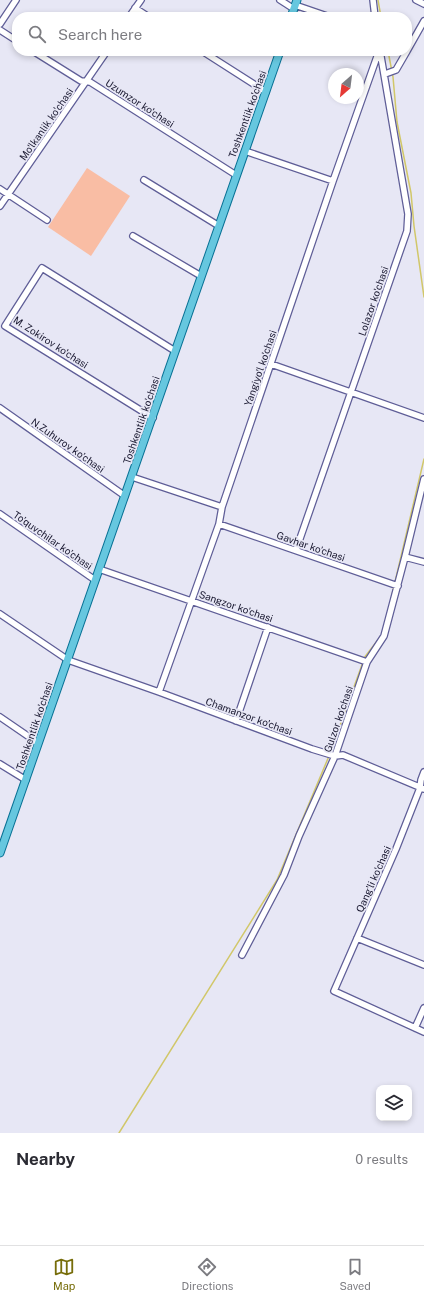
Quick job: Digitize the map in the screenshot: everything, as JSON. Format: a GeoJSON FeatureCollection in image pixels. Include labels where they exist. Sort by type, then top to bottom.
{"type":"FeatureCollection","features":[{"type":"Feature","properties":{"kind":"main road","name":"Toshkentlik ko'chasi"},"geometry":{"type":"LineString","coordinates":[[0,854],[278,56]]}},
{"type":"Feature","properties":{"kind":"street"},"geometry":{"type":"LineString","coordinates":[[0,24],[16,0]]}},
{"type":"Feature","properties":{"kind":"street"},"geometry":{"type":"LineString","coordinates":[[132,12],[140,0]]}},
{"type":"Feature","properties":{"kind":"street"},"geometry":{"type":"LineString","coordinates":[[280,0],[315,12]]}},
{"type":"Feature","properties":{"kind":"street"},"geometry":{"type":"LineString","coordinates":[[373,0],[374,12]]}},
{"type":"Feature","properties":{"kind":"street"},"geometry":{"type":"LineString","coordinates":[[416,0],[424,4]]}},
{"type":"Feature","properties":{"kind":"street"},"geometry":{"type":"LineString","coordinates":[[135,8],[141,12]]}},
{"type":"Feature","properties":{"kind":"street"},"geometry":{"type":"LineString","coordinates":[[412,42],[424,22]]}},
{"type":"Feature","properties":{"kind":"street"},"geometry":{"type":"LineString","coordinates":[[0,30],[12,38]]}},
{"type":"Feature","properties":{"kind":"street","name":"Uzumzor ko'chasi"},"geometry":{"type":"LineString","coordinates":[[42,56],[81,81],[90,82],[236,175]]}},
{"type":"Feature","properties":{"kind":"street","name":"Mo'lkanlik ko'chasi"},"geometry":{"type":"LineString","coordinates":[[0,206],[104,56]]}},
{"type":"Feature","properties":{"kind":"street"},"geometry":{"type":"LineString","coordinates":[[210,56],[266,92]]}},
{"type":"Feature","properties":{"kind":"street","name":"Yangiyo'l ko'chasi"},"geometry":{"type":"LineString","coordinates":[[159,692],[219,524],[222,507],[333,181],[378,56]]}},
{"type":"Feature","properties":{"kind":"street","name":"Lolazor ko'chasi"},"geometry":{"type":"LineString","coordinates":[[296,550],[407,231],[408,214],[381,56]]}},
{"type":"Feature","properties":{"kind":"street"},"geometry":{"type":"LineString","coordinates":[[385,74],[396,70],[404,56]]}},
{"type":"Feature","properties":{"kind":"street"},"geometry":{"type":"LineString","coordinates":[[245,151],[333,181]]}},
{"type":"Feature","properties":{"kind":"street"},"geometry":{"type":"LineString","coordinates":[[144,180],[219,226]]}},
{"type":"Feature","properties":{"kind":"street"},"geometry":{"type":"LineString","coordinates":[[0,189],[47,220]]}},
{"type":"Feature","properties":{"kind":"street"},"geometry":{"type":"LineString","coordinates":[[133,236],[201,276]]}},
{"type":"Feature","properties":{"kind":"street","name":"M. Zokirov ko'chasi"},"geometry":{"type":"LineString","coordinates":[[153,418],[5,326],[42,268],[175,351]]}},
{"type":"Feature","properties":{"kind":"street"},"geometry":{"type":"LineString","coordinates":[[271,364],[424,418]]}},
{"type":"Feature","properties":{"kind":"street","name":"N.Zuhurov ko'chasi"},"geometry":{"type":"LineString","coordinates":[[0,408],[125,496]]}},
{"type":"Feature","properties":{"kind":"street"},"geometry":{"type":"LineString","coordinates":[[132,478],[222,507]]}},
{"type":"Feature","properties":{"kind":"street","name":"Gulzor ko'chasi"},"geometry":{"type":"LineString","coordinates":[[242,955],[284,875],[299,836],[335,756],[367,662],[384,636],[398,586],[424,479]]}},
{"type":"Feature","properties":{"kind":"street","name":"To'quvchilar ko'chasi"},"geometry":{"type":"LineString","coordinates":[[0,514],[95,580]]}},
{"type":"Feature","properties":{"kind":"street","name":"Gavhar ko'chasi"},"geometry":{"type":"LineString","coordinates":[[219,524],[398,586]]}},
{"type":"Feature","properties":{"kind":"street"},"geometry":{"type":"LineString","coordinates":[[405,558],[424,562]]}},
{"type":"Feature","properties":{"kind":"street","name":"Sangzor ko'chasi"},"geometry":{"type":"LineString","coordinates":[[99,569],[192,600],[367,662]]}},
{"type":"Feature","properties":{"kind":"street","name":"Chamanzor ko'chasi"},"geometry":{"type":"LineString","coordinates":[[0,614],[68,660],[312,749],[335,756],[343,755],[422,788]]}},
{"type":"Feature","properties":{"kind":"street"},"geometry":{"type":"LineString","coordinates":[[236,721],[268,627]]}},
{"type":"Feature","properties":{"kind":"street"},"geometry":{"type":"LineString","coordinates":[[0,717],[38,742]]}},
{"type":"Feature","properties":{"kind":"street"},"geometry":{"type":"LineString","coordinates":[[0,764],[26,780]]}},
{"type":"Feature","properties":{"kind":"street","name":"Qang'li ko'chasi"},"geometry":{"type":"LineString","coordinates":[[415,1028],[334,991],[422,788],[421,780],[424,772]]}},
{"type":"Feature","properties":{"kind":"street"},"geometry":{"type":"LineString","coordinates":[[357,938],[424,965]]}},
{"type":"Feature","properties":{"kind":"street"},"geometry":{"type":"LineString","coordinates":[[424,1008],[415,1028],[424,1032]]}},
{"type":"Feature","properties":{"kind":"shaded area"},"geometry":{"type":"Polygon","coordinates":[[[87,168],[130,196],[91,256],[48,227],[87,168]]]}},
{"type":"Feature","properties":{"kind":"waterway"},"geometry":{"type":"LineString","coordinates":[[378,0],[380,12]]}},
{"type":"Feature","properties":{"kind":"waterway"},"geometry":{"type":"LineString","coordinates":[[389,56],[393,77],[397,122],[411,193],[424,297]]}},
{"type":"Feature","properties":{"kind":"waterway"},"geometry":{"type":"LineString","coordinates":[[395,582],[424,459]]}},
{"type":"Feature","properties":{"kind":"waterway"},"geometry":{"type":"LineString","coordinates":[[391,600],[394,586]]}},
{"type":"Feature","properties":{"kind":"waterway"},"geometry":{"type":"LineString","coordinates":[[364,658],[381,636]]}},
{"type":"Feature","properties":{"kind":"waterway"},"geometry":{"type":"LineString","coordinates":[[330,753],[363,662]]}},
{"type":"Feature","properties":{"kind":"waterway"},"geometry":{"type":"LineString","coordinates":[[119,1133],[277,880],[329,756]]}}]}
